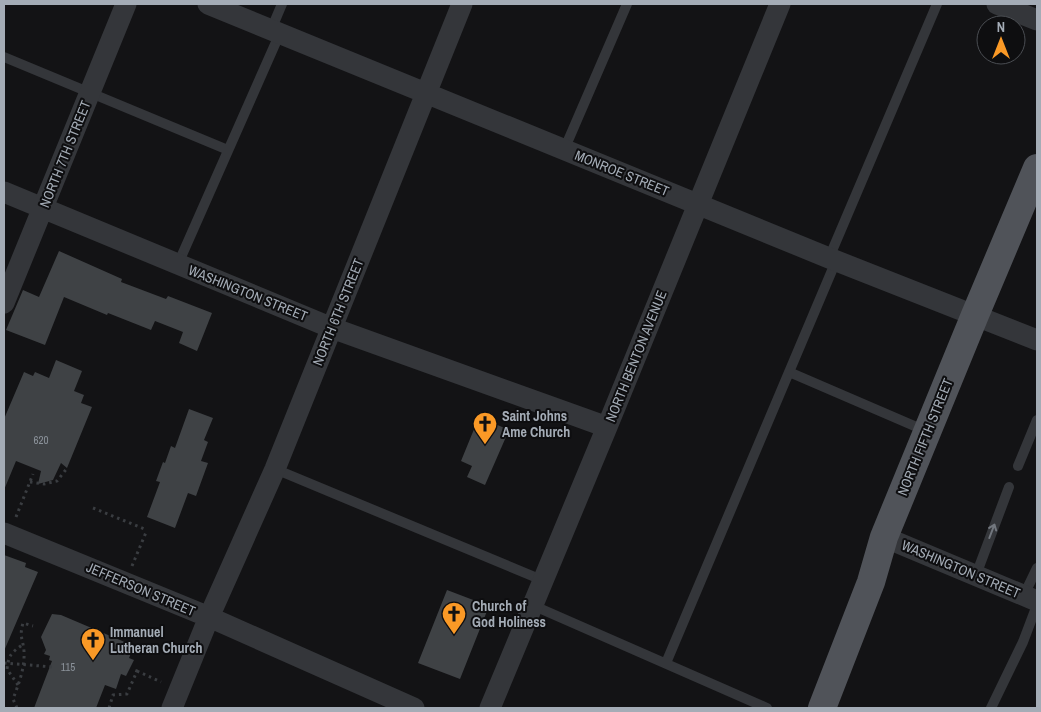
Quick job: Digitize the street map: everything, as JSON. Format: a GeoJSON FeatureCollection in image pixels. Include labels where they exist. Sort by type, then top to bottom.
{"type":"FeatureCollection","features":[{"type":"Feature","properties":{"kind":"main road","name":"NORTH FIFTH STREET"},"geometry":{"type":"LineString","coordinates":[[822,708],[872,582],[884,537],[1037,168]]}},
{"type":"Feature","properties":{"kind":"street","name":"NORTH 7TH STREET"},"geometry":{"type":"LineString","coordinates":[[4,304],[126,4]]}},
{"type":"Feature","properties":{"kind":"street","name":"MONROE STREET"},"geometry":{"type":"LineString","coordinates":[[208,4],[833,260],[1037,340]]}},
{"type":"Feature","properties":{"kind":"street","name":"NORTH 6TH STREET"},"geometry":{"type":"LineString","coordinates":[[172,708],[209,617],[275,469],[462,4]]}},
{"type":"Feature","properties":{"kind":"street","name":"NORTH BENTON AVENUE"},"geometry":{"type":"LineString","coordinates":[[490,708],[780,4]]}},
{"type":"Feature","properties":{"kind":"street"},"geometry":{"type":"LineString","coordinates":[[997,4],[1037,20]]}},
{"type":"Feature","properties":{"kind":"street","name":"WASHINGTON STREET"},"geometry":{"type":"LineString","coordinates":[[4,192],[332,328],[607,427]]}},
{"type":"Feature","properties":{"kind":"street","name":"JEFFERSON STREET"},"geometry":{"type":"LineString","coordinates":[[10,526],[414,708]]}},
{"type":"Feature","properties":{"kind":"street","name":"WASHINGTON STREET"},"geometry":{"type":"LineString","coordinates":[[884,537],[1033,600]]}},
{"type":"Feature","properties":{"kind":"lane"},"geometry":{"type":"LineString","coordinates":[[178,264],[228,150],[276,31],[282,4]]}},
{"type":"Feature","properties":{"kind":"lane"},"geometry":{"type":"LineString","coordinates":[[564,150],[627,4]]}},
{"type":"Feature","properties":{"kind":"lane"},"geometry":{"type":"LineString","coordinates":[[666,663],[789,372],[938,4]]}},
{"type":"Feature","properties":{"kind":"lane"},"geometry":{"type":"LineString","coordinates":[[4,58],[228,150]]}},
{"type":"Feature","properties":{"kind":"lane"},"geometry":{"type":"LineString","coordinates":[[789,372],[927,431]]}},
{"type":"Feature","properties":{"kind":"lane"},"geometry":{"type":"LineString","coordinates":[[1018,466],[1037,420]]}},
{"type":"Feature","properties":{"kind":"lane"},"geometry":{"type":"LineString","coordinates":[[275,469],[542,580]]}},
{"type":"Feature","properties":{"kind":"lane"},"geometry":{"type":"LineString","coordinates":[[976,576],[1009,487]]}},
{"type":"Feature","properties":{"kind":"lane"},"geometry":{"type":"LineString","coordinates":[[991,708],[1023,642],[1033,600],[1037,568]]}},
{"type":"Feature","properties":{"kind":"lane"},"geometry":{"type":"LineString","coordinates":[[532,605],[767,708]]}},
{"type":"Feature","properties":{"kind":"path"},"geometry":{"type":"LineString","coordinates":[[30,482],[44,484],[57,481],[68,467]]}},
{"type":"Feature","properties":{"kind":"path"},"geometry":{"type":"LineString","coordinates":[[10,526],[33,474]]}},
{"type":"Feature","properties":{"kind":"path"},"geometry":{"type":"LineString","coordinates":[[93,508],[147,529],[132,566]]}},
{"type":"Feature","properties":{"kind":"path"},"geometry":{"type":"LineString","coordinates":[[17,708],[13,699],[21,677],[24,650],[20,639],[23,623],[33,626]]}},
{"type":"Feature","properties":{"kind":"path"},"geometry":{"type":"LineString","coordinates":[[18,684],[8,670],[9,656],[22,646]]}},
{"type":"Feature","properties":{"kind":"path"},"geometry":{"type":"LineString","coordinates":[[4,662],[53,667]]}},
{"type":"Feature","properties":{"kind":"path"},"geometry":{"type":"LineString","coordinates":[[132,669],[161,682]]}},
{"type":"Feature","properties":{"kind":"path"},"geometry":{"type":"LineString","coordinates":[[109,708],[113,695],[127,694],[137,671]]}},
{"type":"Feature","properties":{"kind":"building"},"geometry":{"type":"Polygon","coordinates":[[[59,251],[122,279],[121,282],[166,299],[168,296],[212,313],[197,351],[179,343],[183,332],[155,321],[151,330],[108,313],[107,315],[64,297],[45,345],[6,330],[23,290],[39,297],[59,251]]]}},
{"type":"Feature","properties":{"kind":"building"},"geometry":{"type":"Polygon","coordinates":[[[56,360],[82,371],[74,391],[84,395],[81,403],[92,407],[67,468],[61,463],[53,480],[38,484],[41,471],[16,461],[4,490],[4,419],[24,372],[33,376],[35,372],[49,378],[56,360]]]}},
{"type":"Feature","properties":{"kind":"building"},"geometry":{"type":"Polygon","coordinates":[[[189,409],[213,418],[204,440],[208,442],[201,461],[208,463],[196,496],[188,493],[175,528],[147,517],[160,482],[156,481],[163,462],[165,463],[171,446],[175,448],[189,409]]]}},
{"type":"Feature","properties":{"kind":"building","name":"Saint Johns Ame Church"},"geometry":{"type":"Polygon","coordinates":[[[479,417],[509,430],[485,485],[467,477],[472,466],[461,461],[479,417]]]}},
{"type":"Feature","properties":{"kind":"building"},"geometry":{"type":"Polygon","coordinates":[[[4,555],[26,563],[25,567],[38,572],[4,651],[4,555]]]}},
{"type":"Feature","properties":{"kind":"building","name":"Church of God Holiness"},"geometry":{"type":"Polygon","coordinates":[[[447,590],[489,606],[460,679],[418,663],[447,590]]]}},
{"type":"Feature","properties":{"kind":"building","name":"Immanuel Lutheran Church"},"geometry":{"type":"Polygon","coordinates":[[[52,614],[61,615],[134,646],[129,658],[134,660],[126,676],[121,674],[116,689],[105,685],[96,708],[34,708],[52,661],[49,660],[50,656],[44,654],[46,650],[41,637],[52,614]]]}},
{"type":"Feature","properties":{"kind":"place","name":"Saint Johns Ame Church"},"geometry":{"type":"Point","coordinates":[485,445]}},
{"type":"Feature","properties":{"kind":"place","name":"Church of God Holiness"},"geometry":{"type":"Point","coordinates":[454,635]}},
{"type":"Feature","properties":{"kind":"place","name":"Immanuel Lutheran Church"},"geometry":{"type":"Point","coordinates":[93,661]}}]}
